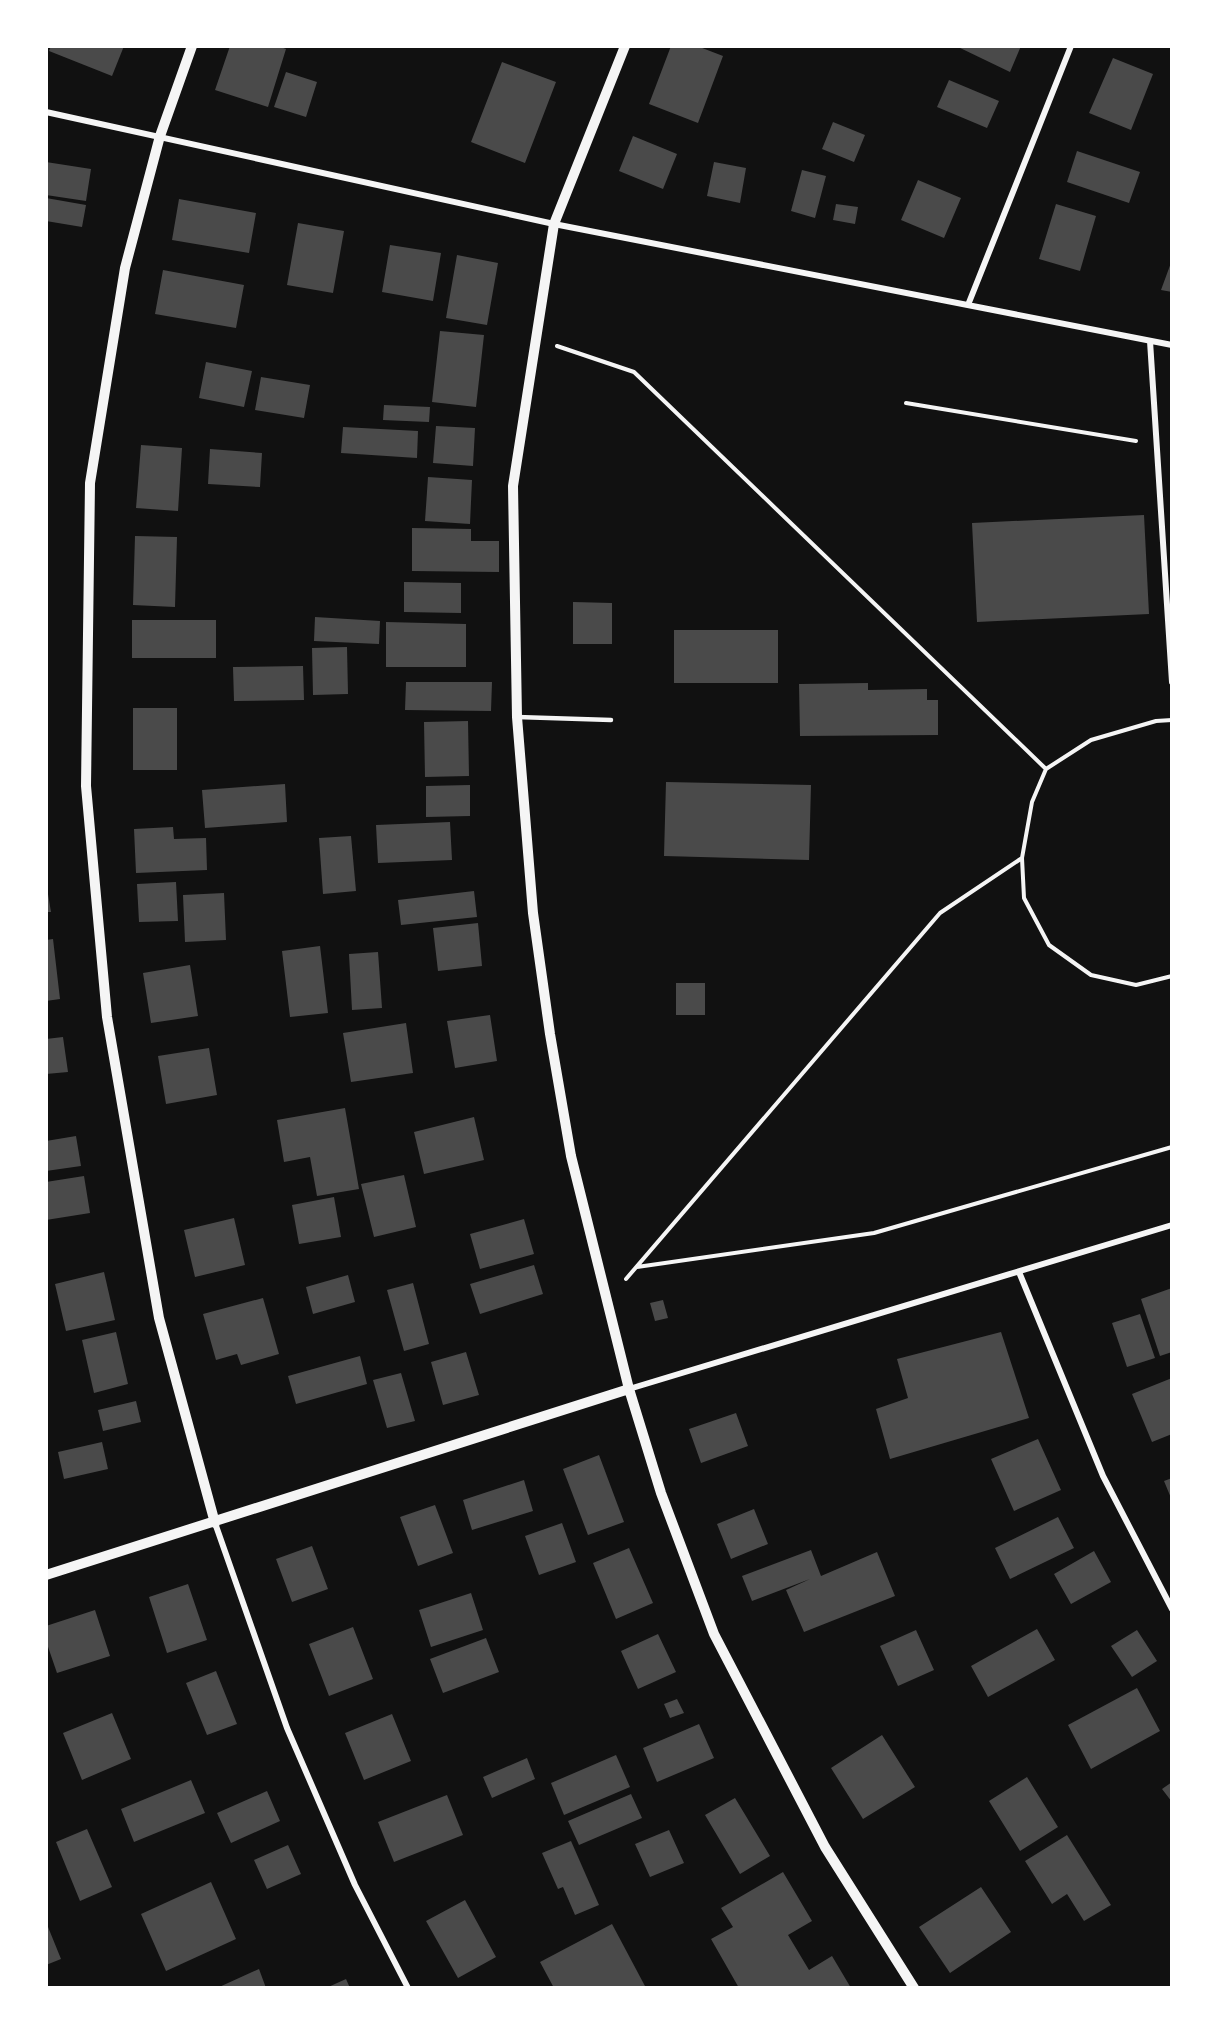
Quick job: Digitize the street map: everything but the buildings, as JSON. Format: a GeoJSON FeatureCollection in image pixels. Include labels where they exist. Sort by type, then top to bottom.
{"type":"FeatureCollection","features":[{"type":"Feature","properties":{"kind":"street"},"geometry":{"type":"LineString","coordinates":[[192,46],[160,136],[125,268],[90,483],[86,786],[107,1017],[157,1307],[215,1523],[287,1728],[355,1885],[408,1988]]}},
{"type":"Feature","properties":{"kind":"street"},"geometry":{"type":"LineString","coordinates":[[625,46],[554,224],[534,339],[513,486],[518,717],[533,912],[550,1034],[571,1156],[629,1389],[661,1493],[714,1634],[825,1847],[914,1988]]}},
{"type":"Feature","properties":{"kind":"street"},"geometry":{"type":"LineString","coordinates":[[968,305],[1071,46]]}},
{"type":"Feature","properties":{"kind":"street"},"geometry":{"type":"LineString","coordinates":[[46,112],[554,224],[1172,345]]}},
{"type":"Feature","properties":{"kind":"street"},"geometry":{"type":"LineString","coordinates":[[1150,341],[1172,682]]}},
{"type":"Feature","properties":{"kind":"street"},"geometry":{"type":"LineString","coordinates":[[46,1575],[215,1523],[629,1389],[1172,1225]]}},
{"type":"Feature","properties":{"kind":"street"},"geometry":{"type":"LineString","coordinates":[[1019,1272],[1103,1476],[1172,1609]]}},
{"type":"Feature","properties":{"kind":"lane"},"geometry":{"type":"LineString","coordinates":[[518,717],[611,720]]}},
{"type":"Feature","properties":{"kind":"path"},"geometry":{"type":"LineString","coordinates":[[534,339],[634,372],[1046,769]]}},
{"type":"Feature","properties":{"kind":"path"},"geometry":{"type":"LineString","coordinates":[[906,403],[1156,445]]}},
{"type":"Feature","properties":{"kind":"path"},"geometry":{"type":"LineString","coordinates":[[1172,720],[1156,721],[1091,740],[1046,769],[1032,802],[1022,858],[1024,898],[1049,945],[1091,975],[1137,985],[1172,976]]}},
{"type":"Feature","properties":{"kind":"path"},"geometry":{"type":"LineString","coordinates":[[607,1300],[940,913],[1022,858]]}},
{"type":"Feature","properties":{"kind":"path"},"geometry":{"type":"LineString","coordinates":[[636,1267],[874,1233],[1172,1147]]}}]}
